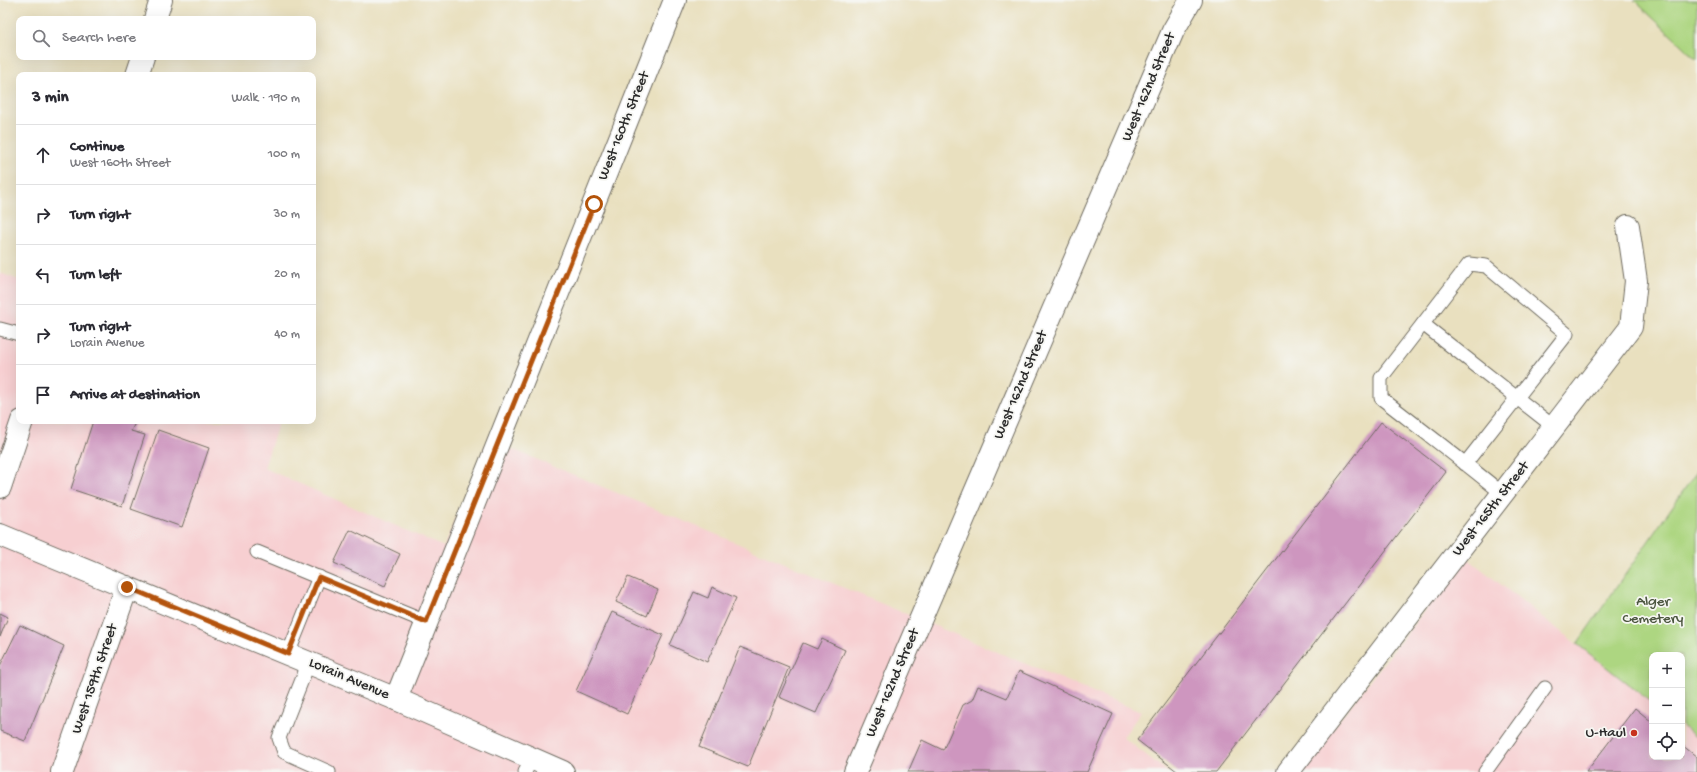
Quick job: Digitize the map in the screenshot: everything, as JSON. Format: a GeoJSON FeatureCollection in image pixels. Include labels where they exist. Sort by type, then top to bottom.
{"type":"FeatureCollection","features":[{"type":"Feature","properties":{"kind":"street"},"geometry":{"type":"LineString","coordinates":[[156,16],[161,0]]}},
{"type":"Feature","properties":{"kind":"street","name":"West 160th Street"},"geometry":{"type":"LineString","coordinates":[[396,699],[675,0]]}},
{"type":"Feature","properties":{"kind":"street","name":"West 162nd Street"},"geometry":{"type":"LineString","coordinates":[[855,772],[1173,31],[1191,0]]}},
{"type":"Feature","properties":{"kind":"street"},"geometry":{"type":"LineString","coordinates":[[137,72],[141,60]]}},
{"type":"Feature","properties":{"kind":"street","name":"West 165th Street"},"geometry":{"type":"LineString","coordinates":[[1288,772],[1631,327],[1636,281],[1628,226]]}},
{"type":"Feature","properties":{"kind":"street"},"geometry":{"type":"LineString","coordinates":[[0,487],[21,424]]}},
{"type":"Feature","properties":{"kind":"street","name":"Lorain Avenue"},"geometry":{"type":"LineString","coordinates":[[0,535],[396,699],[528,765],[563,772]]}},
{"type":"Feature","properties":{"kind":"street","name":"West 159th Street"},"geometry":{"type":"LineString","coordinates":[[62,772],[127,587]]}},
{"type":"Feature","properties":{"kind":"lane"},"geometry":{"type":"LineString","coordinates":[[1465,464],[1567,334],[1486,266],[1469,264],[1381,378],[1382,398],[1465,464],[1503,494]]}},
{"type":"Feature","properties":{"kind":"lane"},"geometry":{"type":"LineString","coordinates":[[1423,324],[1554,427]]}},
{"type":"Feature","properties":{"kind":"lane"},"geometry":{"type":"LineString","coordinates":[[0,329],[16,333]]}},
{"type":"Feature","properties":{"kind":"lane"},"geometry":{"type":"LineString","coordinates":[[257,552],[426,622]]}},
{"type":"Feature","properties":{"kind":"lane"},"geometry":{"type":"LineString","coordinates":[[288,654],[319,577]]}},
{"type":"Feature","properties":{"kind":"lane"},"geometry":{"type":"LineString","coordinates":[[309,662],[279,738],[284,752],[329,772]]}},
{"type":"Feature","properties":{"kind":"lane"},"geometry":{"type":"LineString","coordinates":[[1484,772],[1545,688]]}},
{"type":"Feature","properties":{"kind":"shaded area"},"geometry":{"type":"Polygon","coordinates":[[[0,273],[16,279],[16,424],[278,424],[264,468],[444,547],[488,439],[1141,712],[1123,737],[1168,772],[0,772],[0,273]]]}},
{"type":"Feature","properties":{"kind":"shaded area"},"geometry":{"type":"Polygon","coordinates":[[[1466,557],[1649,701],[1649,760],[1685,760],[1685,728],[1697,738],[1697,772],[1299,772],[1466,557]]]}},
{"type":"Feature","properties":{"kind":"green space"},"geometry":{"type":"Polygon","coordinates":[[[1634,0],[1697,0],[1697,60],[1634,0]]]}},
{"type":"Feature","properties":{"kind":"green space","name":"Alger Cemetery"},"geometry":{"type":"Polygon","coordinates":[[[1697,471],[1697,738],[1685,728],[1685,652],[1649,652],[1649,701],[1577,644],[1697,471]]]}},
{"type":"Feature","properties":{"kind":"building"},"geometry":{"type":"Polygon","coordinates":[[[1381,422],[1446,472],[1216,772],[1178,772],[1137,740],[1381,422]]]}},
{"type":"Feature","properties":{"kind":"building"},"geometry":{"type":"Polygon","coordinates":[[[92,424],[134,424],[131,431],[145,435],[122,506],[71,489],[92,424]]]}},
{"type":"Feature","properties":{"kind":"building"},"geometry":{"type":"Polygon","coordinates":[[[158,430],[209,448],[182,527],[131,509],[158,430]]]}},
{"type":"Feature","properties":{"kind":"building"},"geometry":{"type":"Polygon","coordinates":[[[350,530],[400,554],[385,586],[334,563],[350,530]]]}},
{"type":"Feature","properties":{"kind":"building"},"geometry":{"type":"Polygon","coordinates":[[[628,577],[658,590],[647,616],[616,602],[628,577]]]}},
{"type":"Feature","properties":{"kind":"building"},"geometry":{"type":"Polygon","coordinates":[[[712,587],[736,598],[707,662],[670,645],[694,592],[708,598],[712,587]]]}},
{"type":"Feature","properties":{"kind":"building"},"geometry":{"type":"Polygon","coordinates":[[[612,612],[663,635],[627,714],[576,691],[612,612]]]}},
{"type":"Feature","properties":{"kind":"building"},"geometry":{"type":"Polygon","coordinates":[[[0,613],[8,617],[0,637],[0,613]]]}},
{"type":"Feature","properties":{"kind":"building"},"geometry":{"type":"Polygon","coordinates":[[[20,625],[64,646],[25,741],[0,731],[0,666],[20,625]]]}},
{"type":"Feature","properties":{"kind":"building"},"geometry":{"type":"Polygon","coordinates":[[[822,639],[845,650],[816,713],[779,697],[803,643],[817,649],[822,639]]]}},
{"type":"Feature","properties":{"kind":"building"},"geometry":{"type":"Polygon","coordinates":[[[740,647],[789,667],[748,767],[699,747],[740,647]]]}},
{"type":"Feature","properties":{"kind":"building"},"geometry":{"type":"Polygon","coordinates":[[[1019,671],[1113,714],[1087,772],[908,772],[922,740],[943,750],[963,705],[972,700],[978,686],[1007,698],[1019,671]]]}},
{"type":"Feature","properties":{"kind":"building","name":"U-Haul"},"geometry":{"type":"Polygon","coordinates":[[[1635,708],[1649,720],[1649,760],[1685,760],[1685,747],[1697,757],[1697,772],[1586,772],[1635,708]]]}},
{"type":"Feature","properties":{"kind":"place","name":"U-Haul"},"geometry":{"type":"Point","coordinates":[1634,733]}},
{"type":"Feature","properties":{"kind":"route"},"geometry":{"type":"LineString","coordinates":[[127,587],[288,654],[319,577],[426,622],[594,204]]}}]}
